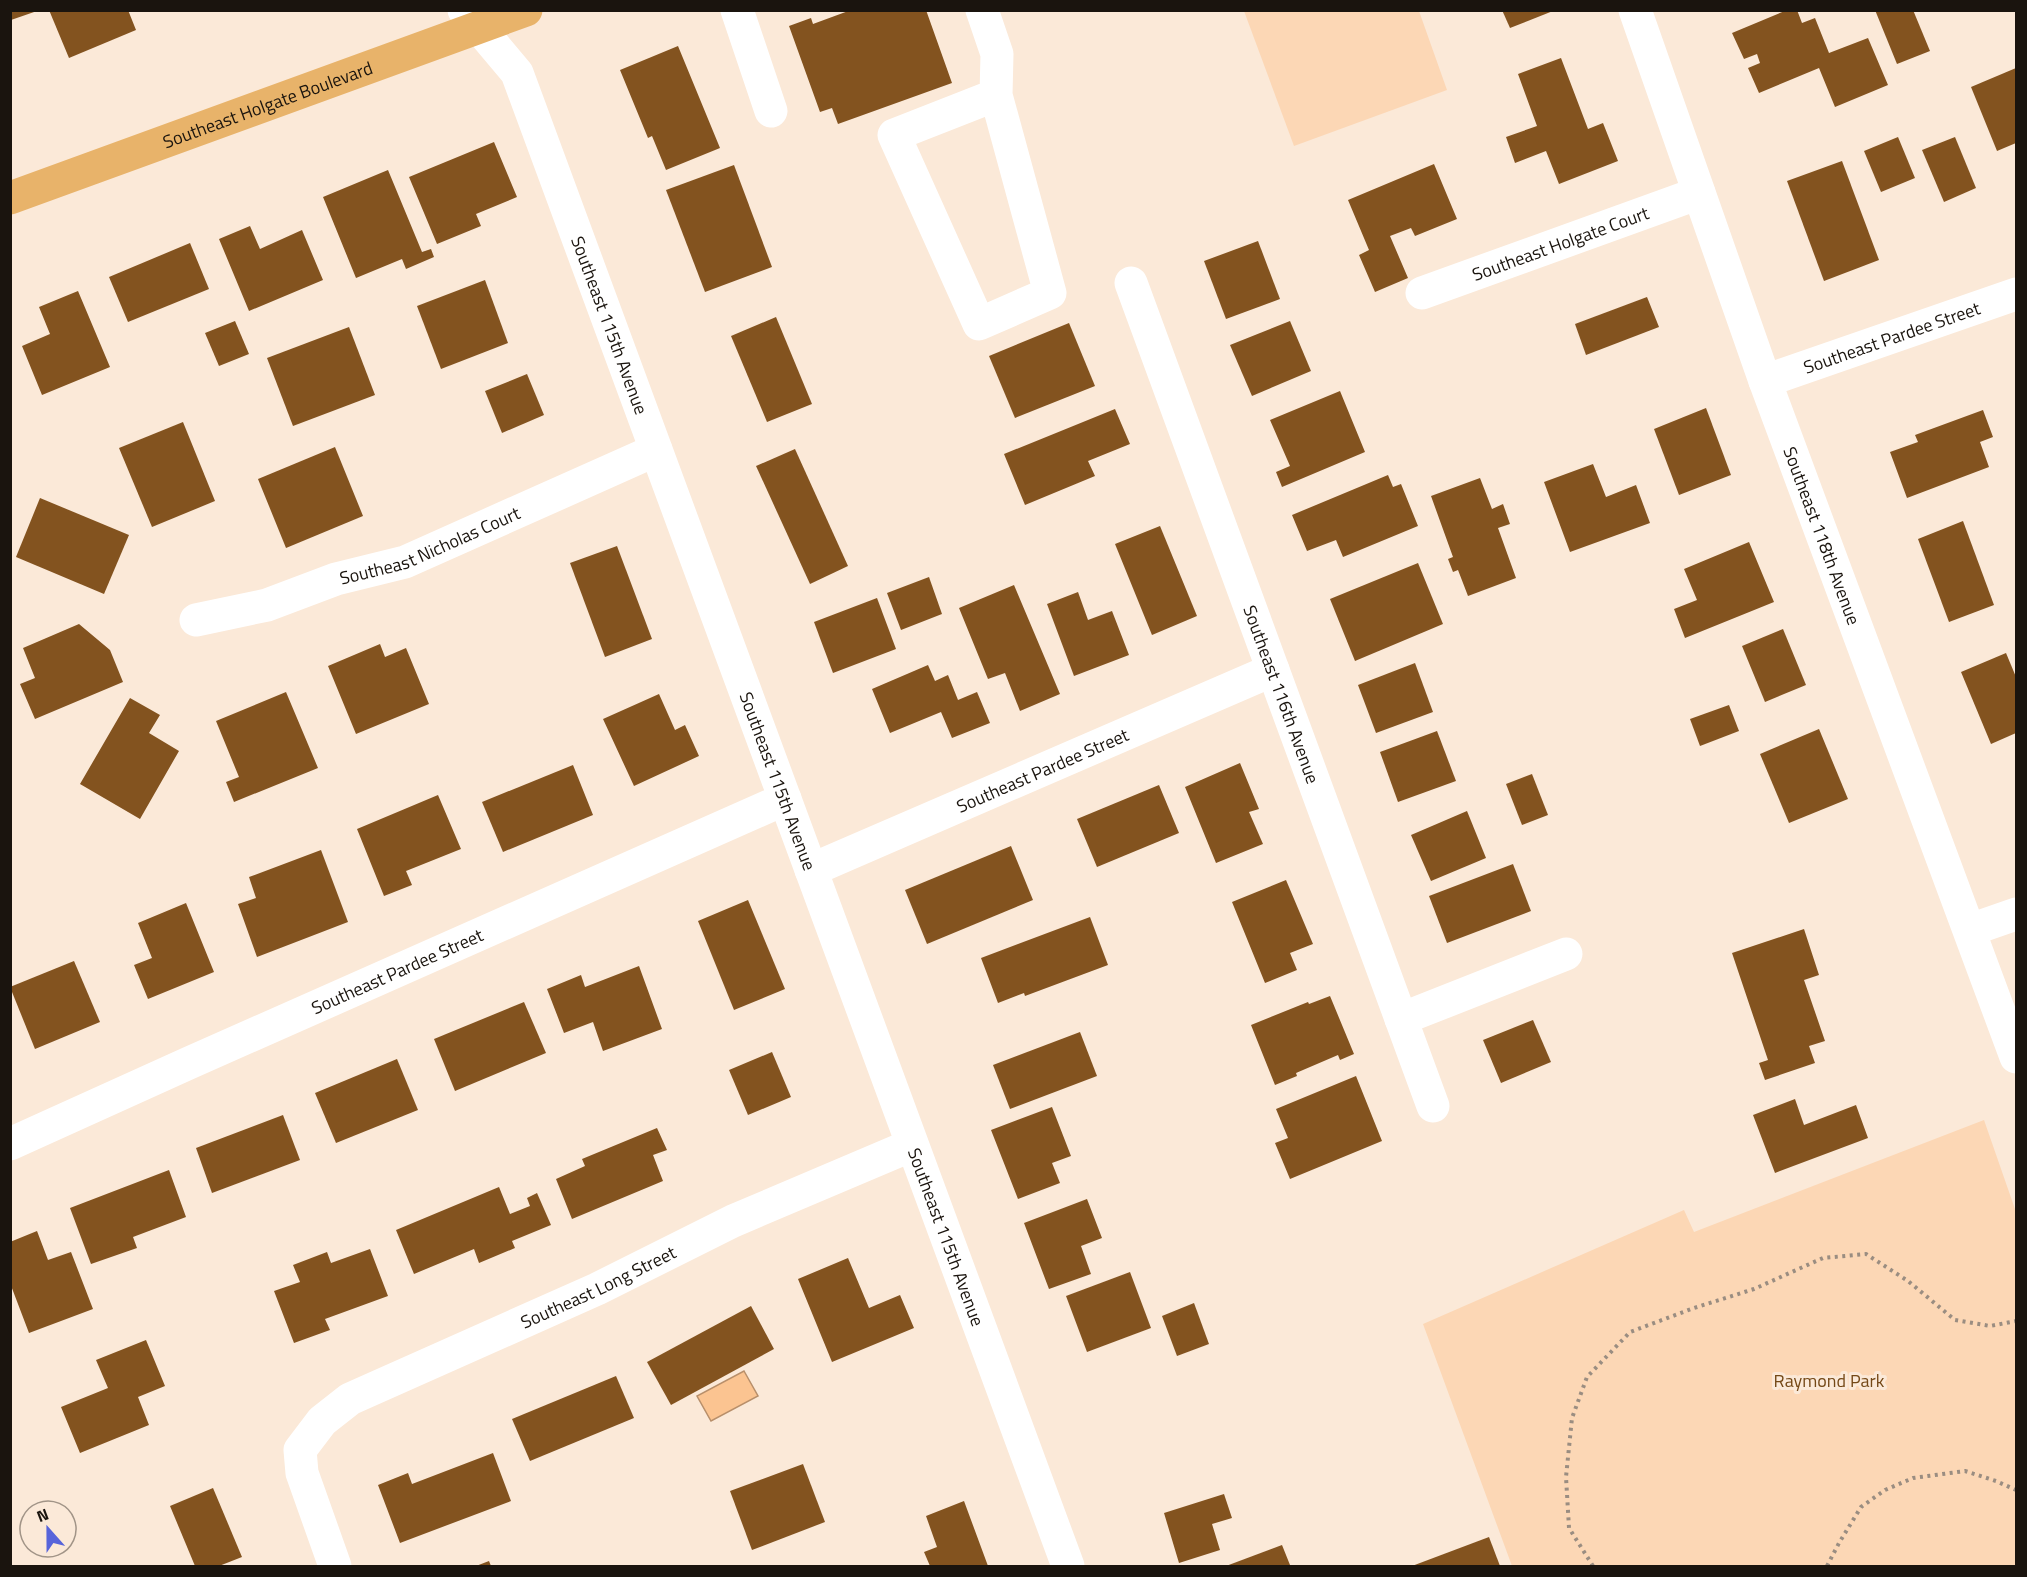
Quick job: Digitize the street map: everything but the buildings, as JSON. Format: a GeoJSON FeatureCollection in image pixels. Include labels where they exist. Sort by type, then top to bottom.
{"type":"FeatureCollection","features":[{"type":"Feature","properties":{"kind":"main road","name":"Southeast Holgate Boulevard"},"geometry":{"type":"LineString","coordinates":[[10,198],[471,19],[526,10]]}},
{"type":"Feature","properties":{"kind":"street"},"geometry":{"type":"LineString","coordinates":[[737,10],[771,111]]}},
{"type":"Feature","properties":{"kind":"street"},"geometry":{"type":"LineString","coordinates":[[982,10],[997,54],[996,95],[1050,293],[979,324],[894,135],[996,95]]}},
{"type":"Feature","properties":{"kind":"street","name":"Southeast 118th Avenue"},"geometry":{"type":"LineString","coordinates":[[1635,10],[1766,381],[2016,1057]]}},
{"type":"Feature","properties":{"kind":"street","name":"Southeast 115th Avenue"},"geometry":{"type":"LineString","coordinates":[[471,19],[517,73],[1068,1566]]}},
{"type":"Feature","properties":{"kind":"street","name":"Southeast Holgate Court"},"geometry":{"type":"LineString","coordinates":[[1422,293],[1699,193]]}},
{"type":"Feature","properties":{"kind":"street","name":"Southeast 116th Avenue"},"geometry":{"type":"LineString","coordinates":[[1131,283],[1433,1106]]}},
{"type":"Feature","properties":{"kind":"street","name":"Southeast Pardee Street"},"geometry":{"type":"LineString","coordinates":[[1766,381],[2016,294]]}},
{"type":"Feature","properties":{"kind":"street","name":"Southeast Nicholas Court"},"geometry":{"type":"LineString","coordinates":[[196,620],[267,605],[336,579],[405,562],[656,450]]}},
{"type":"Feature","properties":{"kind":"street","name":"Southeast Pardee Street"},"geometry":{"type":"LineString","coordinates":[[811,870],[1273,670]]}},
{"type":"Feature","properties":{"kind":"street","name":"Southeast Pardee Street"},"geometry":{"type":"LineString","coordinates":[[10,1144],[785,799]]}},
{"type":"Feature","properties":{"kind":"street"},"geometry":{"type":"LineString","coordinates":[[1970,930],[2016,914]]}},
{"type":"Feature","properties":{"kind":"street"},"geometry":{"type":"LineString","coordinates":[[1401,1018],[1566,954]]}},
{"type":"Feature","properties":{"kind":"street","name":"Southeast Long Street"},"geometry":{"type":"LineString","coordinates":[[334,1566],[302,1473],[300,1450],[322,1420],[350,1399],[597,1289],[733,1221],[912,1145]]}},
{"type":"Feature","properties":{"kind":"path"},"geometry":{"type":"LineString","coordinates":[[1593,1566],[1569,1528],[1566,1477],[1572,1418],[1587,1377],[1630,1332],[1754,1288],[1823,1258],[1866,1254],[1908,1281],[1955,1320],[1990,1326],[2016,1321]]}},
{"type":"Feature","properties":{"kind":"path"},"geometry":{"type":"LineString","coordinates":[[1827,1566],[1861,1507],[1885,1490],[1913,1478],[1965,1471],[1996,1481],[2016,1491]]}},
{"type":"Feature","properties":{"kind":"green space"},"geometry":{"type":"Polygon","coordinates":[[[1244,11],[1419,11],[1447,90],[1294,146],[1244,11]]]}},
{"type":"Feature","properties":{"kind":"green space","name":"Raymond Park"},"geometry":{"type":"Polygon","coordinates":[[[1984,1120],[2016,1212],[2016,1566],[1512,1566],[1423,1324],[1684,1210],[1694,1232],[1984,1120]]]}},
{"type":"Feature","properties":{"kind":"shaded area"},"geometry":{"type":"Polygon","coordinates":[[[744,1371],[758,1396],[711,1421],[697,1396],[744,1371]]]}}]}
